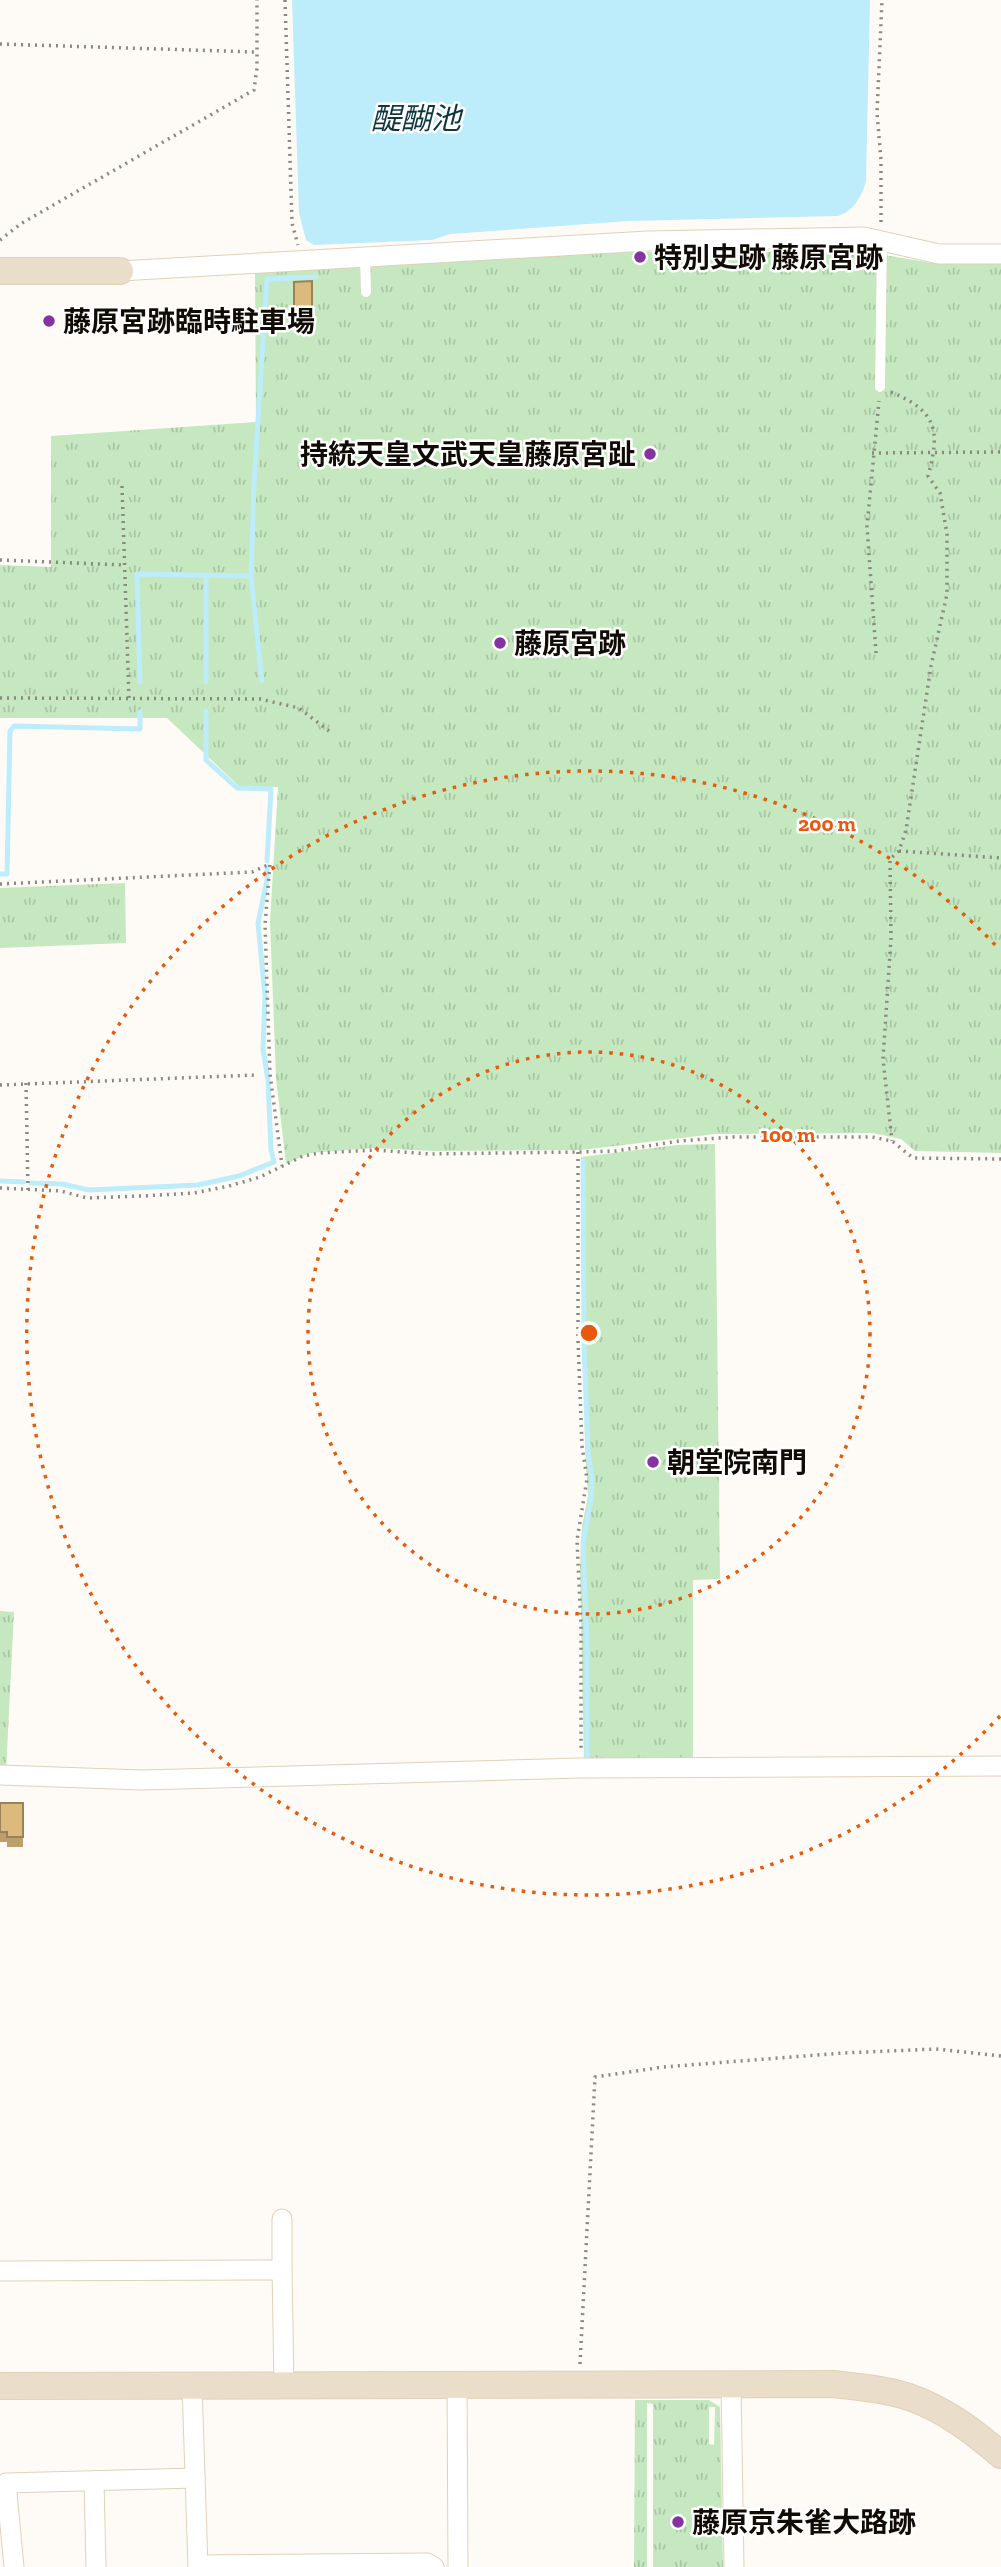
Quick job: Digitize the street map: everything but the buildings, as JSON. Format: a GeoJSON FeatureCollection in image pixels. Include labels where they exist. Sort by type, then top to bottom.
{"type":"FeatureCollection","features":[{"type":"Feature","properties":{"kind":"street"},"geometry":{"type":"LineString","coordinates":[[0,271],[120,271],[648,241],[864,237],[939,254],[1001,254]]}},
{"type":"Feature","properties":{"kind":"street"},"geometry":{"type":"LineString","coordinates":[[0,1775],[142,1780],[581,1768],[1001,1766]]}},
{"type":"Feature","properties":{"kind":"street"},"geometry":{"type":"LineString","coordinates":[[282,2219],[284,2384]]}},
{"type":"Feature","properties":{"kind":"street"},"geometry":{"type":"LineString","coordinates":[[0,2272],[282,2270]]}},
{"type":"Feature","properties":{"kind":"street"},"geometry":{"type":"LineString","coordinates":[[731,2383],[734,2567]]}},
{"type":"Feature","properties":{"kind":"street"},"geometry":{"type":"LineString","coordinates":[[457,2384],[458,2567]]}},
{"type":"Feature","properties":{"kind":"street"},"geometry":{"type":"LineString","coordinates":[[0,2386],[833,2384],[908,2396],[973,2431],[1001,2455]]}},
{"type":"Feature","properties":{"kind":"street"},"geometry":{"type":"LineString","coordinates":[[192,2385],[198,2566],[427,2563],[434,2567]]}},
{"type":"Feature","properties":{"kind":"street"},"geometry":{"type":"LineString","coordinates":[[14,2567],[6,2483],[195,2478]]}},
{"type":"Feature","properties":{"kind":"street"},"geometry":{"type":"LineString","coordinates":[[94,2481],[96,2567]]}},
{"type":"Feature","properties":{"kind":"lane"},"geometry":{"type":"LineString","coordinates":[[880,387],[882,240]]}},
{"type":"Feature","properties":{"kind":"lane"},"geometry":{"type":"LineString","coordinates":[[365,257],[366,292]]}},
{"type":"Feature","properties":{"kind":"path"},"geometry":{"type":"LineString","coordinates":[[0,240],[22,223],[254,90],[257,68],[257,0]]}},
{"type":"Feature","properties":{"kind":"path"},"geometry":{"type":"LineString","coordinates":[[285,0],[292,223],[301,260]]}},
{"type":"Feature","properties":{"kind":"path"},"geometry":{"type":"LineString","coordinates":[[882,0],[877,113],[881,160],[882,240]]}},
{"type":"Feature","properties":{"kind":"path"},"geometry":{"type":"LineString","coordinates":[[0,44],[255,52]]}},
{"type":"Feature","properties":{"kind":"path"},"geometry":{"type":"LineString","coordinates":[[876,653],[867,526],[880,387],[914,402],[933,424],[934,453],[928,476],[940,493],[947,534],[947,594],[929,679],[906,830],[899,851],[890,859],[891,938],[883,1059],[892,1142]]}},
{"type":"Feature","properties":{"kind":"path"},"geometry":{"type":"LineString","coordinates":[[872,453],[1001,452]]}},
{"type":"Feature","properties":{"kind":"path"},"geometry":{"type":"LineString","coordinates":[[122,486],[129,699]]}},
{"type":"Feature","properties":{"kind":"path"},"geometry":{"type":"LineString","coordinates":[[0,560],[125,565]]}},
{"type":"Feature","properties":{"kind":"path"},"geometry":{"type":"LineString","coordinates":[[0,698],[260,699],[299,708],[328,731]]}},
{"type":"Feature","properties":{"kind":"path"},"geometry":{"type":"LineString","coordinates":[[899,851],[1001,858]]}},
{"type":"Feature","properties":{"kind":"path"},"geometry":{"type":"LineString","coordinates":[[0,884],[252,872],[270,864],[265,925],[270,1074],[282,1166]]}},
{"type":"Feature","properties":{"kind":"path"},"geometry":{"type":"LineString","coordinates":[[0,1085],[256,1075]]}},
{"type":"Feature","properties":{"kind":"path"},"geometry":{"type":"LineString","coordinates":[[26,1083],[28,1190]]}},
{"type":"Feature","properties":{"kind":"path"},"geometry":{"type":"LineString","coordinates":[[0,1188],[61,1191],[87,1198],[194,1193],[260,1177],[303,1156],[375,1150],[430,1154],[617,1151],[679,1140],[733,1137],[872,1137],[892,1142],[913,1158],[1001,1159]]}},
{"type":"Feature","properties":{"kind":"path"},"geometry":{"type":"LineString","coordinates":[[578,1152],[579,1353],[582,1446],[587,1479],[577,1540],[581,1768]]}},
{"type":"Feature","properties":{"kind":"path"},"geometry":{"type":"LineString","coordinates":[[579,2383],[595,2077],[663,2067],[843,2053],[936,2049],[1001,2056]]}},
{"type":"Feature","properties":{"kind":"green space","name":"藤原宮跡"},"geometry":{"type":"Polygon","coordinates":[[[614,252],[866,252],[932,263],[1001,264],[1001,1153],[915,1151],[901,1139],[873,1133],[715,1134],[581,1150],[434,1151],[373,1148],[309,1153],[286,1164],[276,1078],[270,922],[278,787],[241,788],[167,718],[0,718],[0,565],[51,567],[51,436],[256,422],[255,272],[614,252]]]}},
{"type":"Feature","properties":{"kind":"green space"},"geometry":{"type":"Polygon","coordinates":[[[125,883],[126,943],[0,948],[0,888],[125,883]]]}},
{"type":"Feature","properties":{"kind":"green space","name":"朝堂院南門"},"geometry":{"type":"Polygon","coordinates":[[[715,1144],[720,1579],[693,1580],[693,1762],[584,1763],[580,1565],[582,1526],[588,1496],[581,1157],[677,1145],[715,1144]]]}},
{"type":"Feature","properties":{"kind":"green space"},"geometry":{"type":"Polygon","coordinates":[[[0,1611],[14,1612],[6,1771],[0,1771],[0,1611]]]}},
{"type":"Feature","properties":{"kind":"green space"},"geometry":{"type":"Polygon","coordinates":[[[635,2400],[709,2400],[720,2407],[723,2567],[653,2567],[653,2404],[647,2403],[647,2567],[634,2567],[635,2400]],[[709,2407],[709,2444],[714,2445],[715,2407],[709,2407]]]}},
{"type":"Feature","properties":{"kind":"water","name":"醍醐池"},"geometry":{"type":"Polygon","coordinates":[[[292,0],[870,0],[866,181],[853,207],[838,216],[629,221],[450,234],[432,240],[314,245],[306,240],[299,213],[292,0]]]}},
{"type":"Feature","properties":{"kind":"waterway"},"geometry":{"type":"LineString","coordinates":[[140,682],[137,574],[251,576],[267,279],[316,277]]}},
{"type":"Feature","properties":{"kind":"waterway"},"geometry":{"type":"LineString","coordinates":[[206,575],[206,682]]}},
{"type":"Feature","properties":{"kind":"waterway"},"geometry":{"type":"LineString","coordinates":[[251,576],[262,681]]}},
{"type":"Feature","properties":{"kind":"waterway"},"geometry":{"type":"LineString","coordinates":[[206,711],[206,760],[237,788],[271,789],[267,861]]}},
{"type":"Feature","properties":{"kind":"waterway"},"geometry":{"type":"LineString","coordinates":[[0,874],[7,874],[10,731],[14,726],[140,729],[140,712]]}},
{"type":"Feature","properties":{"kind":"waterway"},"geometry":{"type":"LineString","coordinates":[[31,1183],[62,1184],[89,1190],[198,1185],[239,1176],[274,1162],[263,1049],[265,996],[258,923],[267,867]]}},
{"type":"Feature","properties":{"kind":"waterway"},"geometry":{"type":"LineString","coordinates":[[583,1161],[584,1344],[588,1451],[592,1479],[583,1543],[587,1645],[587,1762]]}},
{"type":"Feature","properties":{"kind":"waterway"},"geometry":{"type":"LineString","coordinates":[[0,1181],[24,1182]]}},
{"type":"Feature","properties":{"kind":"place","name":"特別史跡 藤原宮跡"},"geometry":{"type":"Point","coordinates":[640,257]}},
{"type":"Feature","properties":{"kind":"place","name":"藤原宮跡臨時駐車場"},"geometry":{"type":"Point","coordinates":[49,321]}},
{"type":"Feature","properties":{"kind":"place","name":"持統天皇文武天皇藤原宮趾"},"geometry":{"type":"Point","coordinates":[650,454]}},
{"type":"Feature","properties":{"kind":"place","name":"藤原宮跡"},"geometry":{"type":"Point","coordinates":[500,643]}},
{"type":"Feature","properties":{"kind":"place","name":"朝堂院南門"},"geometry":{"type":"Point","coordinates":[653,1462]}},
{"type":"Feature","properties":{"kind":"place","name":"藤原京朱雀大路跡"},"geometry":{"type":"Point","coordinates":[678,2522]}}]}
